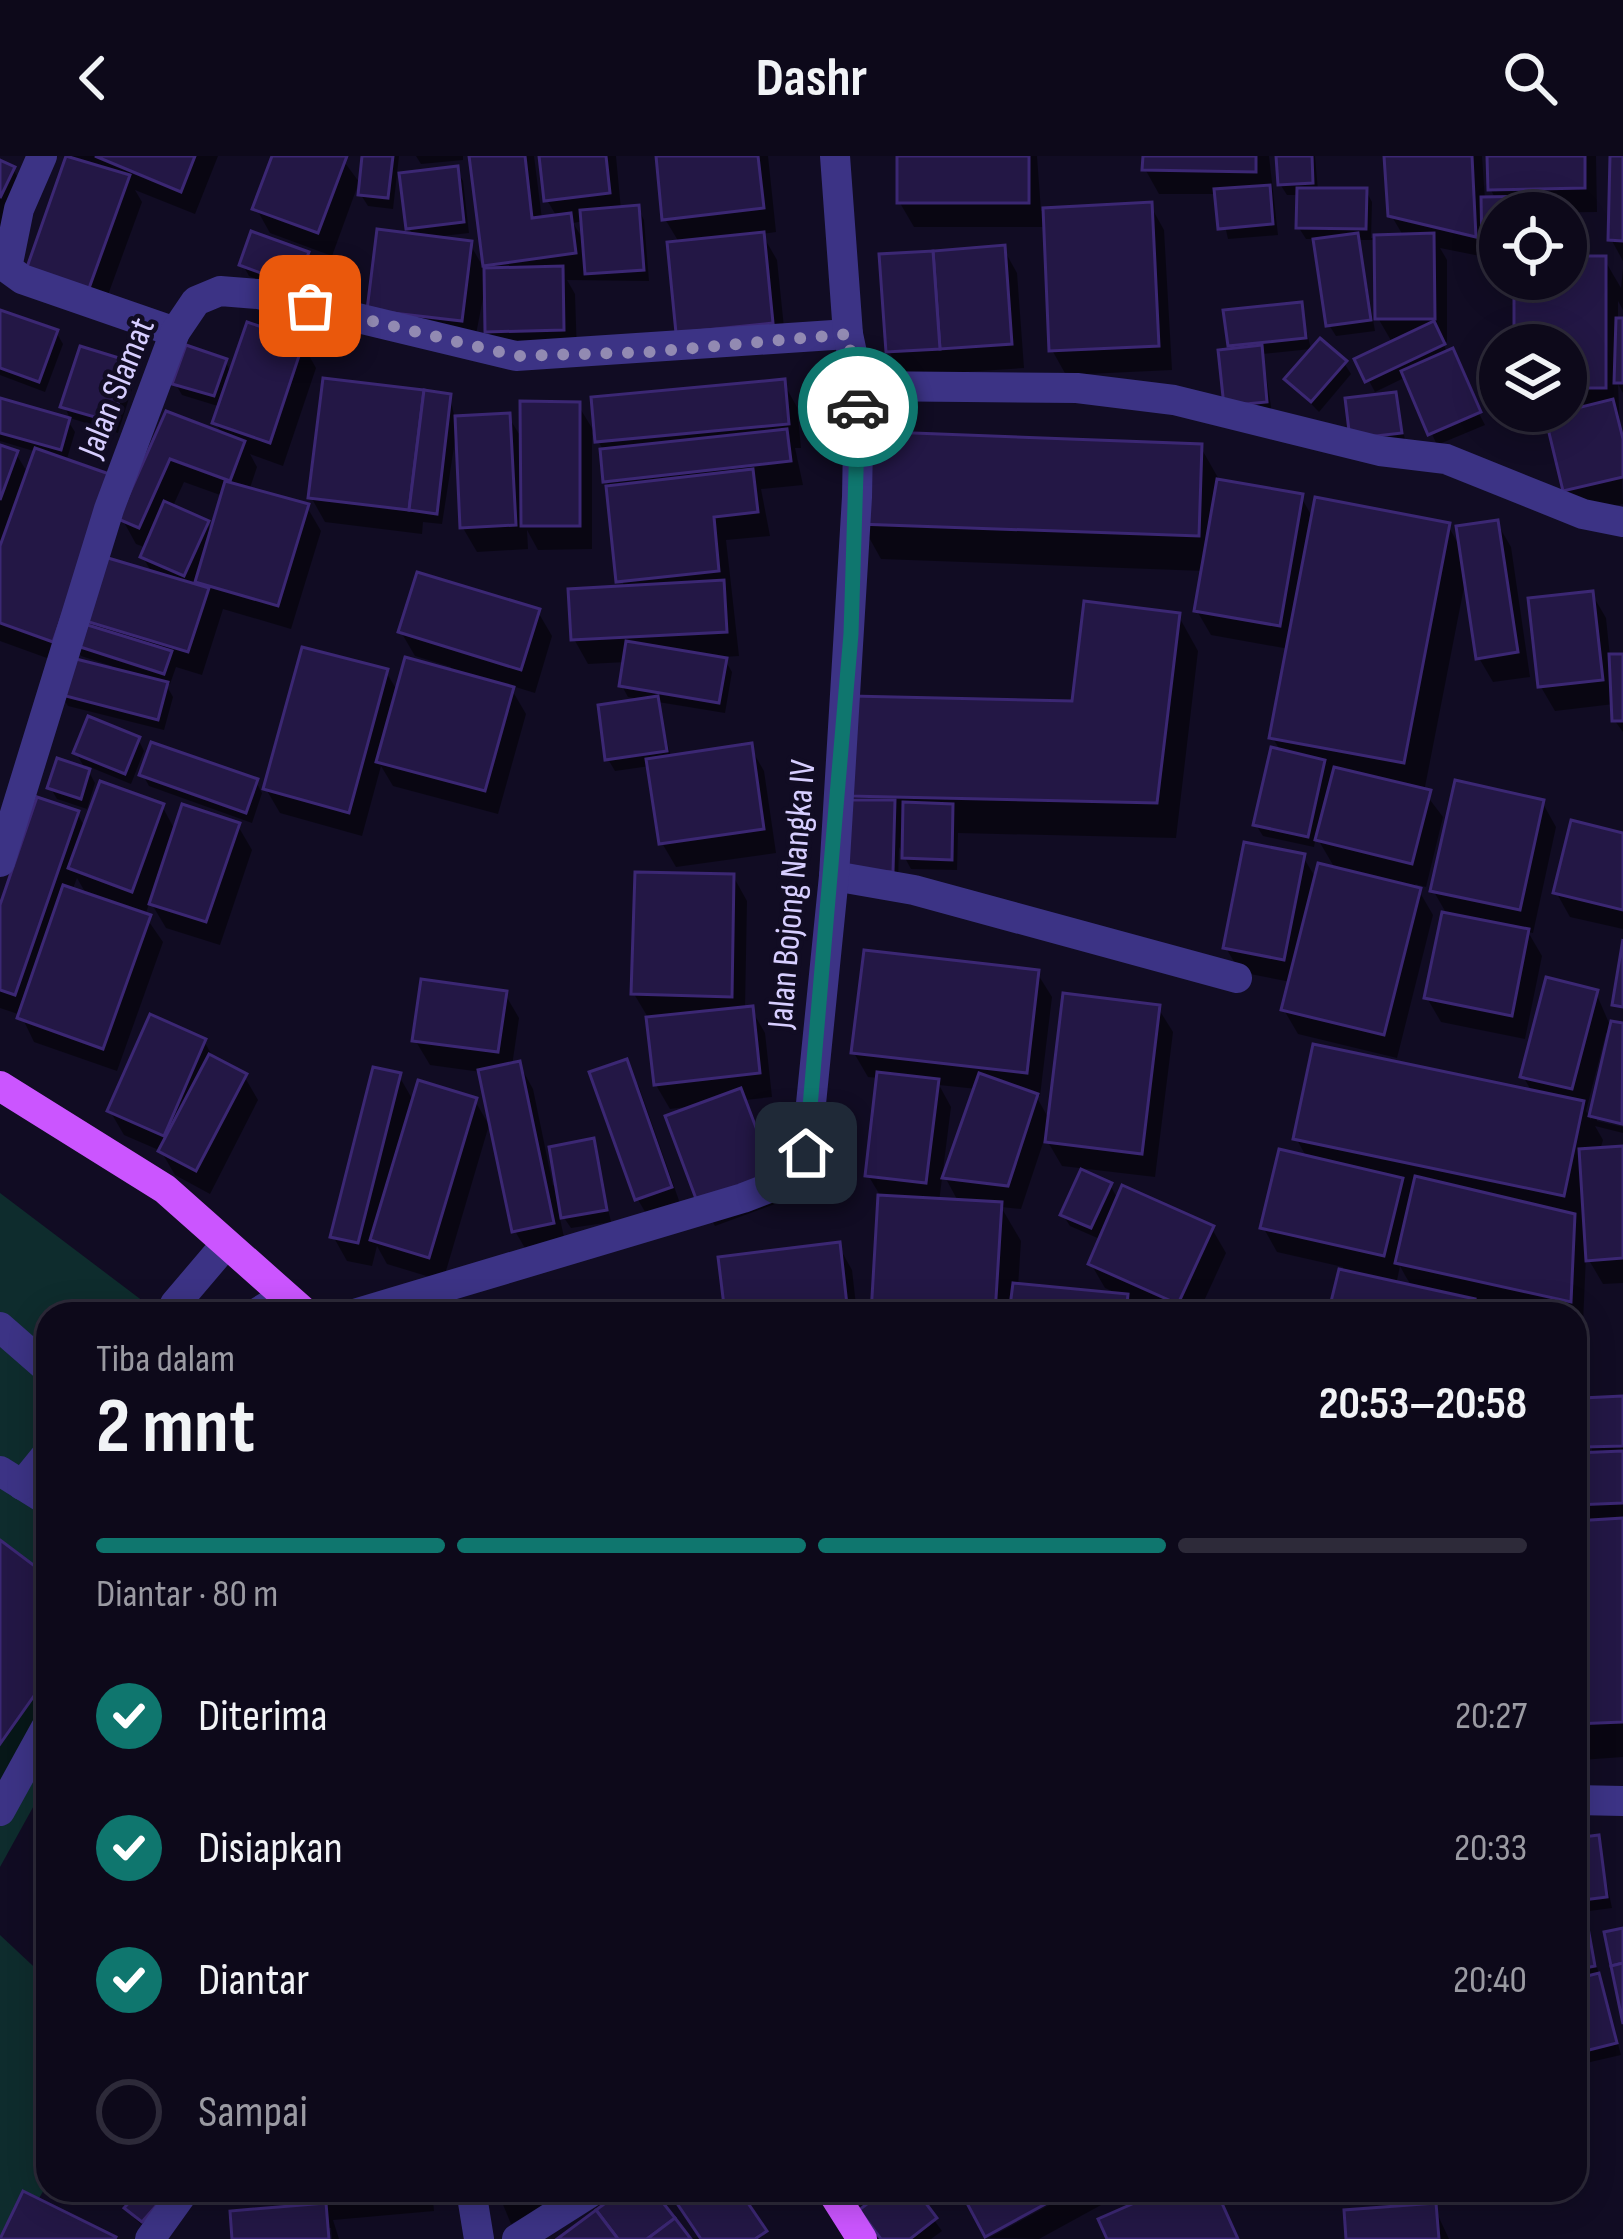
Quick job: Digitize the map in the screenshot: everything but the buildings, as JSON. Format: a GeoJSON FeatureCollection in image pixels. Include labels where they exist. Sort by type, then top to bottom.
{"type":"FeatureCollection","features":[{"type":"Feature","properties":{"kind":"main road"},"geometry":{"type":"LineString","coordinates":[[0,1086],[165,1189],[292,1302]]}},
{"type":"Feature","properties":{"kind":"main road"},"geometry":{"type":"LineString","coordinates":[[838,2202],[862,2239]]}},
{"type":"Feature","properties":{"kind":"street"},"geometry":{"type":"LineString","coordinates":[[42,156],[19,208],[7,268],[22,279],[175,332]]}},
{"type":"Feature","properties":{"kind":"street","name":"Jalan Bojong Nangka IV"},"geometry":{"type":"LineString","coordinates":[[393,1302],[787,1181],[806,1153],[834,876],[851,634],[859,386],[848,334],[835,156]]}},
{"type":"Feature","properties":{"kind":"street","name":"Jalan Slamat"},"geometry":{"type":"LineString","coordinates":[[0,862],[109,509],[175,332],[196,302],[220,291],[258,294],[516,356],[650,352],[848,334]]}},
{"type":"Feature","properties":{"kind":"street"},"geometry":{"type":"LineString","coordinates":[[859,386],[1077,388],[1174,400],[1380,451],[1446,459],[1583,514],[1623,522]]}},
{"type":"Feature","properties":{"kind":"street"},"geometry":{"type":"LineString","coordinates":[[834,876],[914,890],[1237,978]]}},
{"type":"Feature","properties":{"kind":"street"},"geometry":{"type":"LineString","coordinates":[[177,1302],[226,1244]]}},
{"type":"Feature","properties":{"kind":"street"},"geometry":{"type":"LineString","coordinates":[[0,1327],[36,1358]]}},
{"type":"Feature","properties":{"kind":"street"},"geometry":{"type":"LineString","coordinates":[[0,1811],[36,1746]]}},
{"type":"Feature","properties":{"kind":"street"},"geometry":{"type":"LineString","coordinates":[[1587,1800],[1623,1801]]}},
{"type":"Feature","properties":{"kind":"street"},"geometry":{"type":"LineString","coordinates":[[150,2239],[176,2202]]}},
{"type":"Feature","properties":{"kind":"street"},"geometry":{"type":"LineString","coordinates":[[472,2202],[479,2239]]}},
{"type":"Feature","properties":{"kind":"street"},"geometry":{"type":"LineString","coordinates":[[525,2233],[575,2202]]}},
{"type":"Feature","properties":{"kind":"green space"},"geometry":{"type":"Polygon","coordinates":[[[0,1193],[144,1302],[36,1302],[36,1802],[0,1867],[0,1193]]]}},
{"type":"Feature","properties":{"kind":"green space"},"geometry":{"type":"Polygon","coordinates":[[[0,1935],[36,1969],[37,2202],[15,2239],[0,2239],[0,1935]]]}},
{"type":"Feature","properties":{"kind":"way so far"},"geometry":{"type":"LineString","coordinates":[[310,306],[516,356],[650,352],[848,334],[859,386],[858,407]]}},
{"type":"Feature","properties":{"kind":"route"},"geometry":{"type":"LineString","coordinates":[[806,1153],[834,876],[851,634],[858,407]]}}]}
